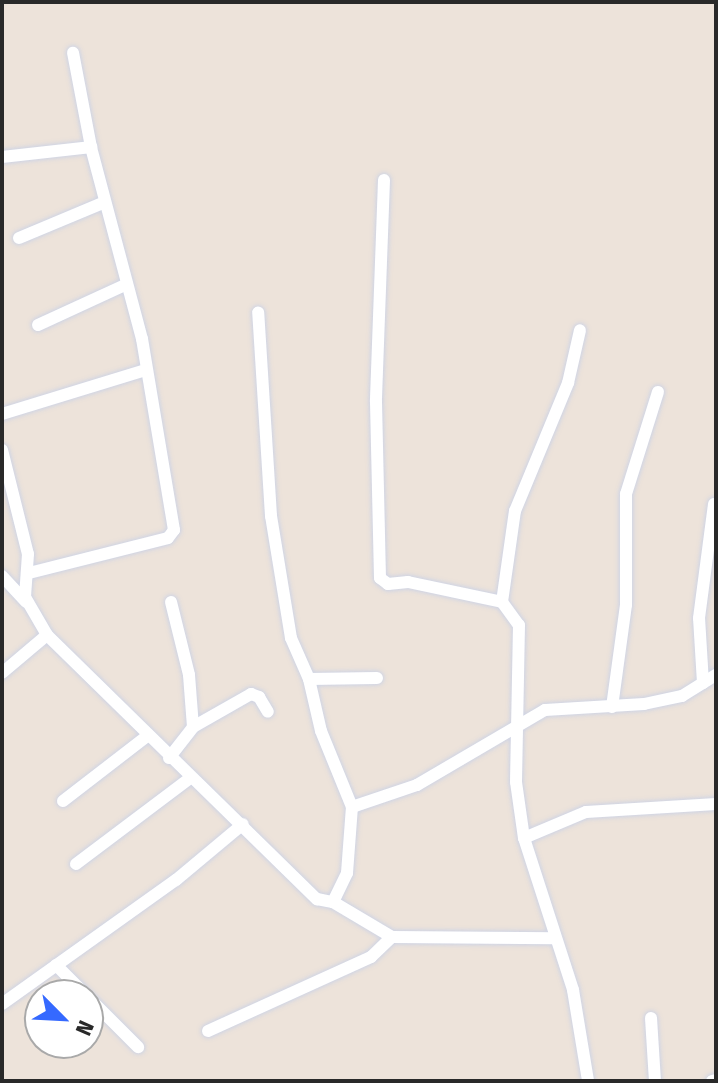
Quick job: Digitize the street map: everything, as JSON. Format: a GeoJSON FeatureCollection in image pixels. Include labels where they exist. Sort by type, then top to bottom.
{"type":"FeatureCollection","features":[{"type":"Feature","properties":{"kind":"street"},"geometry":{"type":"LineString","coordinates":[[29,573],[173,534],[146,370],[91,147],[73,53]]}},
{"type":"Feature","properties":{"kind":"street"},"geometry":{"type":"LineString","coordinates":[[2,157],[91,147]]}},
{"type":"Feature","properties":{"kind":"street"},"geometry":{"type":"LineString","coordinates":[[384,180],[376,402],[380,578],[388,584],[408,582],[502,602],[519,625],[516,782],[524,838],[573,990],[588,1081]]}},
{"type":"Feature","properties":{"kind":"street"},"geometry":{"type":"LineString","coordinates":[[19,238],[105,202]]}},
{"type":"Feature","properties":{"kind":"street"},"geometry":{"type":"LineString","coordinates":[[38,325],[125,285]]}},
{"type":"Feature","properties":{"kind":"street"},"geometry":{"type":"LineString","coordinates":[[258,312],[271,516],[291,638],[309,679],[321,731],[352,807],[347,873],[333,902]]}},
{"type":"Feature","properties":{"kind":"street"},"geometry":{"type":"LineString","coordinates":[[502,602],[515,511],[568,383],[580,330]]}},
{"type":"Feature","properties":{"kind":"street"},"geometry":{"type":"LineString","coordinates":[[2,414],[146,370]]}},
{"type":"Feature","properties":{"kind":"street"},"geometry":{"type":"LineString","coordinates":[[612,707],[626,605],[626,494],[658,392]]}},
{"type":"Feature","properties":{"kind":"street"},"geometry":{"type":"LineString","coordinates":[[2,450],[29,573],[26,602]]}},
{"type":"Feature","properties":{"kind":"street"},"geometry":{"type":"LineString","coordinates":[[703,683],[699,618],[714,504]]}},
{"type":"Feature","properties":{"kind":"street"},"geometry":{"type":"LineString","coordinates":[[2,576],[26,602],[47,635],[169,758],[243,824],[317,899],[333,902],[392,937],[555,938]]}},
{"type":"Feature","properties":{"kind":"street"},"geometry":{"type":"LineString","coordinates":[[171,602],[189,675],[193,727]]}},
{"type":"Feature","properties":{"kind":"street"},"geometry":{"type":"LineString","coordinates":[[2,673],[47,635]]}},
{"type":"Feature","properties":{"kind":"street"},"geometry":{"type":"LineString","coordinates":[[352,807],[417,785],[519,730],[545,710],[612,707],[682,696],[716,675]]}},
{"type":"Feature","properties":{"kind":"street"},"geometry":{"type":"LineString","coordinates":[[309,679],[377,678]]}},
{"type":"Feature","properties":{"kind":"street"},"geometry":{"type":"LineString","coordinates":[[169,758],[193,727],[251,694],[259,697],[268,712]]}},
{"type":"Feature","properties":{"kind":"street"},"geometry":{"type":"LineString","coordinates":[[63,801],[147,736]]}},
{"type":"Feature","properties":{"kind":"street"},"geometry":{"type":"LineString","coordinates":[[76,864],[190,778]]}},
{"type":"Feature","properties":{"kind":"street"},"geometry":{"type":"LineString","coordinates":[[524,838],[586,812],[716,804]]}},
{"type":"Feature","properties":{"kind":"street"},"geometry":{"type":"LineString","coordinates":[[2,1004],[243,824]]}},
{"type":"Feature","properties":{"kind":"street"},"geometry":{"type":"LineString","coordinates":[[208,1031],[371,957],[392,937]]}},
{"type":"Feature","properties":{"kind":"street"},"geometry":{"type":"LineString","coordinates":[[56,965],[70,979]]}},
{"type":"Feature","properties":{"kind":"street"},"geometry":{"type":"LineString","coordinates":[[104,1013],[138,1047]]}},
{"type":"Feature","properties":{"kind":"street"},"geometry":{"type":"LineString","coordinates":[[651,1018],[655,1081]]}}]}
